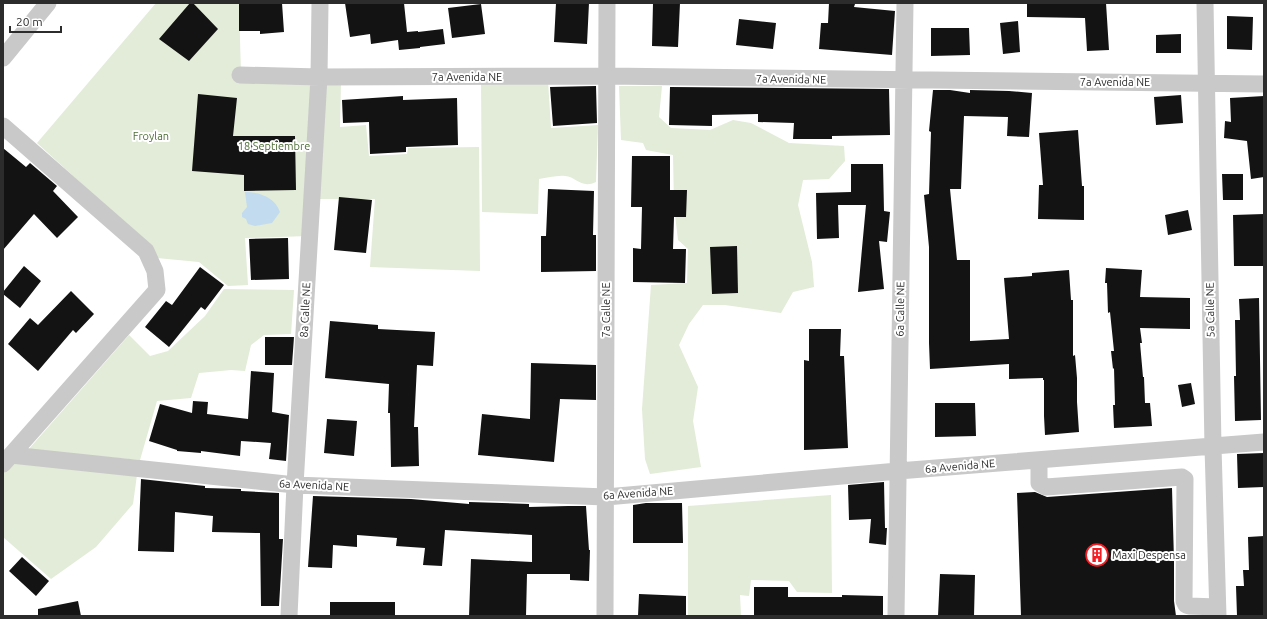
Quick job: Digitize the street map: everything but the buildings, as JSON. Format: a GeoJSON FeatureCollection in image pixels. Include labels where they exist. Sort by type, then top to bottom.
{"type":"FeatureCollection","features":[{"type":"Feature","properties":{"kind":"street"},"geometry":{"type":"LineString","coordinates":[[3,58],[48,3]]}},
{"type":"Feature","properties":{"kind":"street","name":"8a Calle NE"},"geometry":{"type":"LineString","coordinates":[[290,616],[295,485],[319,77],[320,3]]}},
{"type":"Feature","properties":{"kind":"street","name":"7a Calle NE"},"geometry":{"type":"LineString","coordinates":[[605,616],[607,3]]}},
{"type":"Feature","properties":{"kind":"street","name":"6a Calle NE"},"geometry":{"type":"LineString","coordinates":[[896,616],[905,3]]}},
{"type":"Feature","properties":{"kind":"street","name":"5a Calle NE"},"geometry":{"type":"LineString","coordinates":[[1205,3],[1213,447],[1218,612]]}},
{"type":"Feature","properties":{"kind":"street","name":"7a Avenida NE"},"geometry":{"type":"LineString","coordinates":[[240,75],[319,77],[607,76],[1207,82],[1264,84]]}},
{"type":"Feature","properties":{"kind":"street"},"geometry":{"type":"LineString","coordinates":[[3,126],[146,251],[155,271],[157,290],[7,460]]}},
{"type":"Feature","properties":{"kind":"street","name":"6a Avenida NE"},"geometry":{"type":"LineString","coordinates":[[7,460],[295,485],[606,497],[898,471],[1264,442]]}},
{"type":"Feature","properties":{"kind":"street"},"geometry":{"type":"LineString","coordinates":[[1039,460],[1039,483],[1046,487],[1182,477],[1185,479],[1184,601],[1186,605],[1189,606],[1218,612]]}},
{"type":"Feature","properties":{"kind":"green space","name":"Froylan"},"geometry":{"type":"Polygon","coordinates":[[[156,3],[239,3],[241,75],[319,77],[309,236],[245,238],[248,285],[228,286],[199,262],[157,258],[150,246],[37,143],[156,3]]]}},
{"type":"Feature","properties":{"kind":"green space"},"geometry":{"type":"Polygon","coordinates":[[[481,80],[548,81],[551,128],[598,125],[596,182],[587,184],[562,176],[539,179],[538,214],[482,212],[481,80]]]}},
{"type":"Feature","properties":{"kind":"green space"},"geometry":{"type":"Polygon","coordinates":[[[323,81],[341,81],[340,127],[366,125],[369,156],[407,154],[408,148],[479,147],[480,271],[370,267],[375,199],[316,199],[323,81]]]}},
{"type":"Feature","properties":{"kind":"green space"},"geometry":{"type":"Polygon","coordinates":[[[619,86],[662,86],[659,117],[671,128],[710,130],[733,120],[751,123],[789,143],[844,146],[845,161],[829,179],[803,180],[798,205],[812,262],[814,287],[793,292],[781,313],[725,305],[703,305],[689,324],[679,345],[698,387],[693,421],[701,467],[650,474],[645,459],[642,409],[651,285],[687,283],[688,249],[678,240],[674,206],[673,155],[646,150],[643,143],[621,140],[619,86]]]}},
{"type":"Feature","properties":{"kind":"green space"},"geometry":{"type":"Polygon","coordinates":[[[224,289],[294,290],[291,334],[264,335],[251,345],[245,371],[231,370],[199,373],[191,398],[157,401],[140,460],[28,450],[129,335],[150,356],[168,351],[205,316],[224,289]]]}},
{"type":"Feature","properties":{"kind":"green space"},"geometry":{"type":"Polygon","coordinates":[[[14,461],[137,475],[133,504],[96,547],[51,579],[3,537],[3,473],[14,461]]]}},
{"type":"Feature","properties":{"kind":"green space"},"geometry":{"type":"Polygon","coordinates":[[[831,495],[832,593],[797,592],[789,581],[751,580],[749,596],[740,595],[741,616],[688,616],[688,506],[831,495]]]}},
{"type":"Feature","properties":{"kind":"water"},"geometry":{"type":"Polygon","coordinates":[[[245,192],[266,196],[278,207],[280,212],[272,223],[255,226],[248,224],[246,219],[242,217],[242,213],[247,207],[245,192]]]}},
{"type":"Feature","properties":{"kind":"place","name":"Maxi Despensa"},"geometry":{"type":"Point","coordinates":[1097,555]}},
{"type":"Feature","properties":{"kind":"park label","name":"18 Septiembre"},"geometry":{"type":"Point","coordinates":[274,146]}}]}
